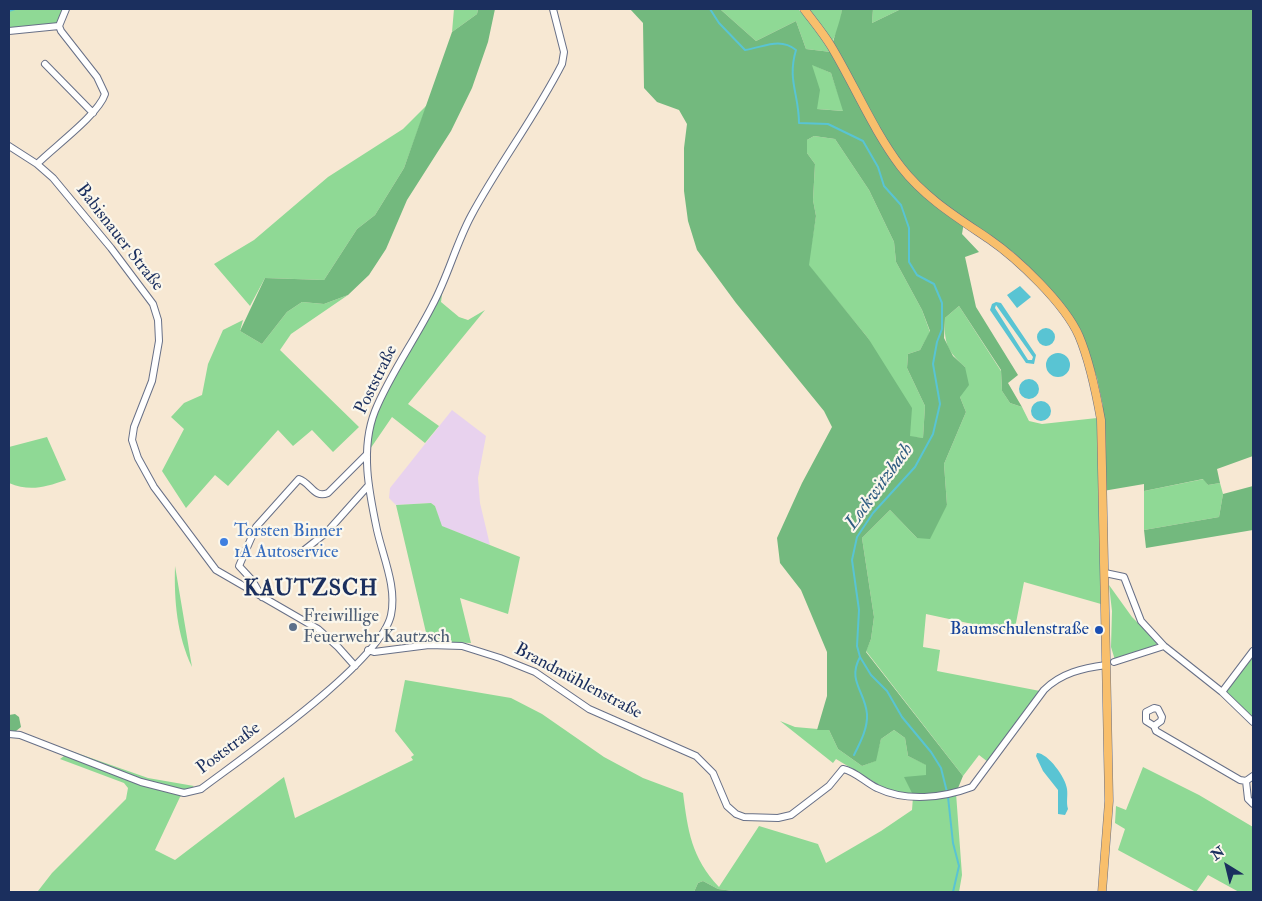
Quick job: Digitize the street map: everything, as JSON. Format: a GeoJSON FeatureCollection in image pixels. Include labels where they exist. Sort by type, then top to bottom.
{"type":"FeatureCollection","features":[{"type":"Feature","properties":{"kind":"main road"},"geometry":{"type":"LineString","coordinates":[[804,9],[831,46],[865,109],[901,167],[918,186],[946,211],[1012,256],[1059,304],[1078,335],[1092,376],[1101,420],[1105,573],[1110,663],[1109,801],[1102,892]]}},
{"type":"Feature","properties":{"kind":"street","name":"Poststraße"},"geometry":{"type":"LineString","coordinates":[[9,734],[20,735],[141,782],[184,793],[200,789],[299,715],[355,666],[388,625],[392,609],[390,582],[368,486],[366,455],[374,413],[435,302],[470,218],[562,64],[564,52],[553,9]]}},
{"type":"Feature","properties":{"kind":"street"},"geometry":{"type":"LineString","coordinates":[[59,26],[65,10]]}},
{"type":"Feature","properties":{"kind":"street"},"geometry":{"type":"LineString","coordinates":[[9,31],[59,26]]}},
{"type":"Feature","properties":{"kind":"street"},"geometry":{"type":"LineString","coordinates":[[37,164],[93,113],[105,94],[103,87],[59,26]]}},
{"type":"Feature","properties":{"kind":"street"},"geometry":{"type":"LineString","coordinates":[[44,64],[93,113]]}},
{"type":"Feature","properties":{"kind":"street","name":"Babisnauer Straße"},"geometry":{"type":"LineString","coordinates":[[9,146],[37,164],[52,178],[111,248],[153,304],[158,320],[160,341],[152,381],[134,427],[132,440],[138,458],[154,487],[208,562],[216,570],[327,636],[355,666]]}},
{"type":"Feature","properties":{"kind":"street"},"geometry":{"type":"LineString","coordinates":[[263,598],[252,580],[239,566],[256,527],[295,482],[302,480],[322,496],[328,493],[366,455]]}},
{"type":"Feature","properties":{"kind":"street"},"geometry":{"type":"LineString","coordinates":[[303,551],[327,532],[368,486]]}},
{"type":"Feature","properties":{"kind":"street"},"geometry":{"type":"LineString","coordinates":[[1105,573],[1124,577],[1141,621],[1164,646],[1222,692],[1253,722]]}},
{"type":"Feature","properties":{"kind":"street","name":"Brandmühlenstraße"},"geometry":{"type":"LineString","coordinates":[[368,650],[374,652],[429,645],[462,646],[517,665],[543,677],[589,708],[696,756],[712,773],[727,806],[736,814],[744,817],[778,818],[791,815],[829,786],[843,769],[890,794],[914,797],[940,795],[956,793],[972,787],[981,778],[1044,690],[1053,681],[1062,676],[1110,663]]}},
{"type":"Feature","properties":{"kind":"street"},"geometry":{"type":"LineString","coordinates":[[1110,663],[1164,646]]}},
{"type":"Feature","properties":{"kind":"street"},"geometry":{"type":"LineString","coordinates":[[1222,692],[1253,651]]}},
{"type":"Feature","properties":{"kind":"street"},"geometry":{"type":"LineString","coordinates":[[1154,726],[1156,731],[1240,780],[1246,781],[1253,776]]}},
{"type":"Feature","properties":{"kind":"street"},"geometry":{"type":"LineString","coordinates":[[1246,781],[1248,799],[1253,804]]}},
{"type":"Feature","properties":{"kind":"shaded area"},"geometry":{"type":"Polygon","coordinates":[[[452,410],[486,436],[478,478],[480,503],[490,545],[441,526],[435,506],[431,503],[396,505],[389,498],[390,488],[452,410]]]}},
{"type":"Feature","properties":{"kind":"green space"},"geometry":{"type":"Polygon","coordinates":[[[9,9],[66,9],[59,26],[9,31],[9,9]]]}},
{"type":"Feature","properties":{"kind":"green space"},"geometry":{"type":"Polygon","coordinates":[[[454,9],[478,9],[477,14],[452,32],[454,9]]]}},
{"type":"Feature","properties":{"kind":"green space"},"geometry":{"type":"Polygon","coordinates":[[[478,9],[495,9],[488,42],[472,88],[451,131],[407,200],[386,249],[369,275],[348,295],[324,304],[302,302],[287,312],[262,344],[240,331],[265,278],[324,280],[357,229],[375,215],[404,168],[452,32],[477,14],[478,9]]]}},
{"type":"Feature","properties":{"kind":"green space"},"geometry":{"type":"Polygon","coordinates":[[[630,9],[720,9],[756,41],[796,21],[806,49],[831,52],[842,9],[873,9],[872,23],[901,9],[1253,9],[1253,456],[1217,469],[1220,483],[1208,485],[1203,479],[1144,491],[1144,484],[1103,491],[1101,420],[1103,406],[1097,378],[1082,334],[1036,274],[1013,252],[964,222],[962,234],[979,252],[965,257],[976,307],[1018,375],[1008,383],[1022,407],[1010,403],[1002,391],[1001,370],[959,306],[945,318],[944,338],[953,356],[965,367],[969,385],[960,397],[966,412],[944,464],[947,505],[930,539],[917,538],[890,510],[862,538],[874,617],[871,639],[866,652],[963,776],[956,793],[914,797],[904,777],[926,775],[926,765],[908,756],[905,738],[894,730],[881,739],[876,761],[862,766],[838,749],[829,730],[817,730],[827,696],[827,652],[801,590],[780,563],[777,538],[802,483],[832,427],[824,411],[736,303],[697,250],[688,221],[684,191],[684,148],[687,124],[679,110],[657,102],[644,88],[643,23],[630,9]],[[812,65],[820,90],[817,109],[843,111],[831,73],[812,65]],[[814,136],[807,140],[807,153],[815,164],[813,200],[816,216],[809,265],[868,338],[912,408],[910,436],[923,438],[925,406],[907,368],[908,354],[920,350],[930,331],[922,310],[896,262],[894,242],[869,190],[835,139],[814,136]]]}},
{"type":"Feature","properties":{"kind":"green space"},"geometry":{"type":"Polygon","coordinates":[[[720,9],[798,9],[815,27],[831,52],[806,49],[796,21],[756,41],[720,9]]]}},
{"type":"Feature","properties":{"kind":"green space"},"geometry":{"type":"Polygon","coordinates":[[[809,9],[842,9],[840,25],[832,42],[809,9]]]}},
{"type":"Feature","properties":{"kind":"green space"},"geometry":{"type":"Polygon","coordinates":[[[873,9],[901,9],[872,23],[873,9]]]}},
{"type":"Feature","properties":{"kind":"green space"},"geometry":{"type":"Polygon","coordinates":[[[811,64],[831,73],[844,111],[817,109],[811,64]]]}},
{"type":"Feature","properties":{"kind":"green space"},"geometry":{"type":"Polygon","coordinates":[[[427,105],[404,168],[375,215],[357,229],[324,280],[265,278],[250,306],[214,264],[254,240],[328,177],[403,129],[427,105]]]}},
{"type":"Feature","properties":{"kind":"green space"},"geometry":{"type":"Polygon","coordinates":[[[814,136],[835,139],[869,190],[894,242],[896,262],[922,310],[930,332],[920,350],[908,354],[907,368],[925,406],[923,438],[910,437],[868,338],[808,265],[816,216],[813,200],[815,164],[807,153],[807,140],[814,136]]]}},
{"type":"Feature","properties":{"kind":"green space"},"geometry":{"type":"Polygon","coordinates":[[[444,280],[441,302],[459,317],[468,320],[485,310],[408,404],[439,426],[425,443],[392,417],[366,455],[374,413],[444,280]]]}},
{"type":"Feature","properties":{"kind":"green space"},"geometry":{"type":"Polygon","coordinates":[[[348,295],[291,334],[280,350],[359,427],[333,452],[312,430],[293,446],[278,430],[228,486],[215,475],[186,508],[162,471],[184,429],[171,417],[184,403],[202,395],[208,364],[223,330],[243,320],[240,331],[262,344],[287,312],[302,302],[324,304],[348,295]]]}},
{"type":"Feature","properties":{"kind":"green space"},"geometry":{"type":"Polygon","coordinates":[[[959,306],[1001,371],[1002,391],[1010,403],[1022,407],[1029,421],[1042,424],[1097,418],[1100,462],[1101,604],[1024,582],[1014,633],[926,614],[923,647],[940,650],[937,671],[1040,691],[988,762],[979,755],[963,776],[866,651],[871,639],[874,617],[862,538],[890,510],[917,538],[947,505],[944,464],[966,412],[960,397],[965,367],[950,350],[945,333],[945,318],[959,306]]]}},
{"type":"Feature","properties":{"kind":"green space"},"geometry":{"type":"Polygon","coordinates":[[[47,437],[66,480],[38,488],[17,486],[9,483],[9,447],[47,437]]]}},
{"type":"Feature","properties":{"kind":"green space"},"geometry":{"type":"Polygon","coordinates":[[[1204,479],[1208,485],[1220,483],[1223,494],[1219,517],[1144,530],[1144,491],[1204,479]]]}},
{"type":"Feature","properties":{"kind":"green space"},"geometry":{"type":"Polygon","coordinates":[[[1253,486],[1253,530],[1146,548],[1144,530],[1219,517],[1223,494],[1253,486]]]}},
{"type":"Feature","properties":{"kind":"green space"},"geometry":{"type":"Polygon","coordinates":[[[431,503],[435,506],[442,526],[520,557],[508,614],[460,598],[471,643],[428,641],[396,505],[431,503]]]}},
{"type":"Feature","properties":{"kind":"green space"},"geometry":{"type":"Polygon","coordinates":[[[175,566],[192,667],[180,630],[175,592],[175,566]]]}},
{"type":"Feature","properties":{"kind":"green space"},"geometry":{"type":"Polygon","coordinates":[[[1109,585],[1132,617],[1155,640],[1157,643],[1155,647],[1115,660],[1111,647],[1112,611],[1109,585]]]}},
{"type":"Feature","properties":{"kind":"green space"},"geometry":{"type":"Polygon","coordinates":[[[1253,651],[1253,722],[1222,692],[1253,651]]]}},
{"type":"Feature","properties":{"kind":"green space"},"geometry":{"type":"Polygon","coordinates":[[[405,680],[511,698],[542,714],[604,757],[643,778],[683,793],[692,843],[702,865],[719,887],[759,826],[818,844],[826,863],[881,831],[912,810],[913,797],[894,794],[836,759],[833,763],[780,721],[795,727],[829,730],[838,749],[862,766],[875,761],[881,739],[894,730],[905,738],[908,756],[927,765],[926,775],[956,793],[962,875],[959,892],[741,892],[718,889],[703,881],[698,883],[694,892],[38,891],[52,873],[126,799],[128,788],[124,783],[60,759],[71,751],[148,778],[194,786],[180,797],[155,850],[175,860],[284,777],[295,818],[413,760],[411,757],[414,755],[395,731],[405,680]]]}},
{"type":"Feature","properties":{"kind":"green space"},"geometry":{"type":"Polygon","coordinates":[[[15,714],[19,717],[21,727],[16,731],[9,731],[9,715],[15,714]]]}},
{"type":"Feature","properties":{"kind":"green space"},"geometry":{"type":"Polygon","coordinates":[[[1143,767],[1199,795],[1253,827],[1253,892],[1239,892],[1208,875],[1196,892],[1118,850],[1125,829],[1115,823],[1116,806],[1126,810],[1143,767]]]}},
{"type":"Feature","properties":{"kind":"green space"},"geometry":{"type":"Polygon","coordinates":[[[703,881],[718,889],[741,892],[694,892],[698,883],[703,881]]]}},
{"type":"Feature","properties":{"kind":"water"},"geometry":{"type":"Polygon","coordinates":[[[1020,286],[1031,297],[1017,308],[1007,295],[1020,286]]]}},
{"type":"Feature","properties":{"kind":"water"},"geometry":{"type":"Polygon","coordinates":[[[996,302],[1001,303],[1036,355],[1034,364],[1026,363],[990,310],[992,304],[996,302]],[[996,305],[995,308],[1028,360],[1032,360],[1033,357],[996,305]]]}},
{"type":"Feature","properties":{"kind":"water"},"geometry":{"type":"Polygon","coordinates":[[[1046,328],[1052,331],[1055,337],[1052,343],[1046,346],[1040,343],[1037,337],[1040,331],[1046,328]]]}},
{"type":"Feature","properties":{"kind":"water"},"geometry":{"type":"Polygon","coordinates":[[[1053,353],[1063,353],[1070,360],[1070,370],[1063,377],[1053,377],[1046,370],[1046,360],[1053,353]]]}},
{"type":"Feature","properties":{"kind":"water"},"geometry":{"type":"Polygon","coordinates":[[[1029,379],[1036,382],[1039,389],[1036,396],[1029,399],[1022,396],[1019,389],[1022,382],[1029,379]]]}},
{"type":"Feature","properties":{"kind":"water"},"geometry":{"type":"Polygon","coordinates":[[[1041,401],[1048,404],[1051,411],[1048,418],[1041,421],[1034,418],[1031,411],[1034,404],[1041,401]]]}},
{"type":"Feature","properties":{"kind":"water"},"geometry":{"type":"Polygon","coordinates":[[[1037,753],[1051,761],[1066,784],[1068,809],[1065,815],[1058,814],[1058,790],[1043,771],[1036,756],[1037,753]]]}},
{"type":"Feature","properties":{"kind":"waterway"},"geometry":{"type":"LineString","coordinates":[[9,11],[15,9]]}},
{"type":"Feature","properties":{"kind":"waterway","name":"Lockwitzbach"},"geometry":{"type":"LineString","coordinates":[[710,9],[719,23],[745,50],[778,43],[790,46],[796,50],[793,79],[799,123],[828,124],[863,141],[878,167],[884,186],[901,205],[909,228],[909,262],[917,275],[934,284],[942,303],[942,329],[937,342],[933,364],[940,404],[933,434],[915,467],[873,513],[857,537],[852,560],[859,610],[857,646],[860,657],[871,675],[887,691],[902,717],[931,752],[941,768],[947,792]]}},
{"type":"Feature","properties":{"kind":"waterway"},"geometry":{"type":"LineString","coordinates":[[854,755],[863,735],[867,719],[866,706],[855,673],[860,657]]}},
{"type":"Feature","properties":{"kind":"waterway","name":"Lockwitzbach"},"geometry":{"type":"LineString","coordinates":[[948,797],[953,843],[959,866],[953,892]]}},
{"type":"Feature","properties":{"kind":"place","name":"Torsten Binner 1A Autoservice"},"geometry":{"type":"Point","coordinates":[224,542]}},
{"type":"Feature","properties":{"kind":"place","name":"Freiwillige Feuerwehr Kautzsch"},"geometry":{"type":"Point","coordinates":[293,627]}},
{"type":"Feature","properties":{"kind":"place","name":"Baumschulenstraße"},"geometry":{"type":"Point","coordinates":[1099,630]}},
{"type":"Feature","properties":{"kind":"district","name":"KAUTZSCH"},"geometry":{"type":"Point","coordinates":[311,590]}}]}
